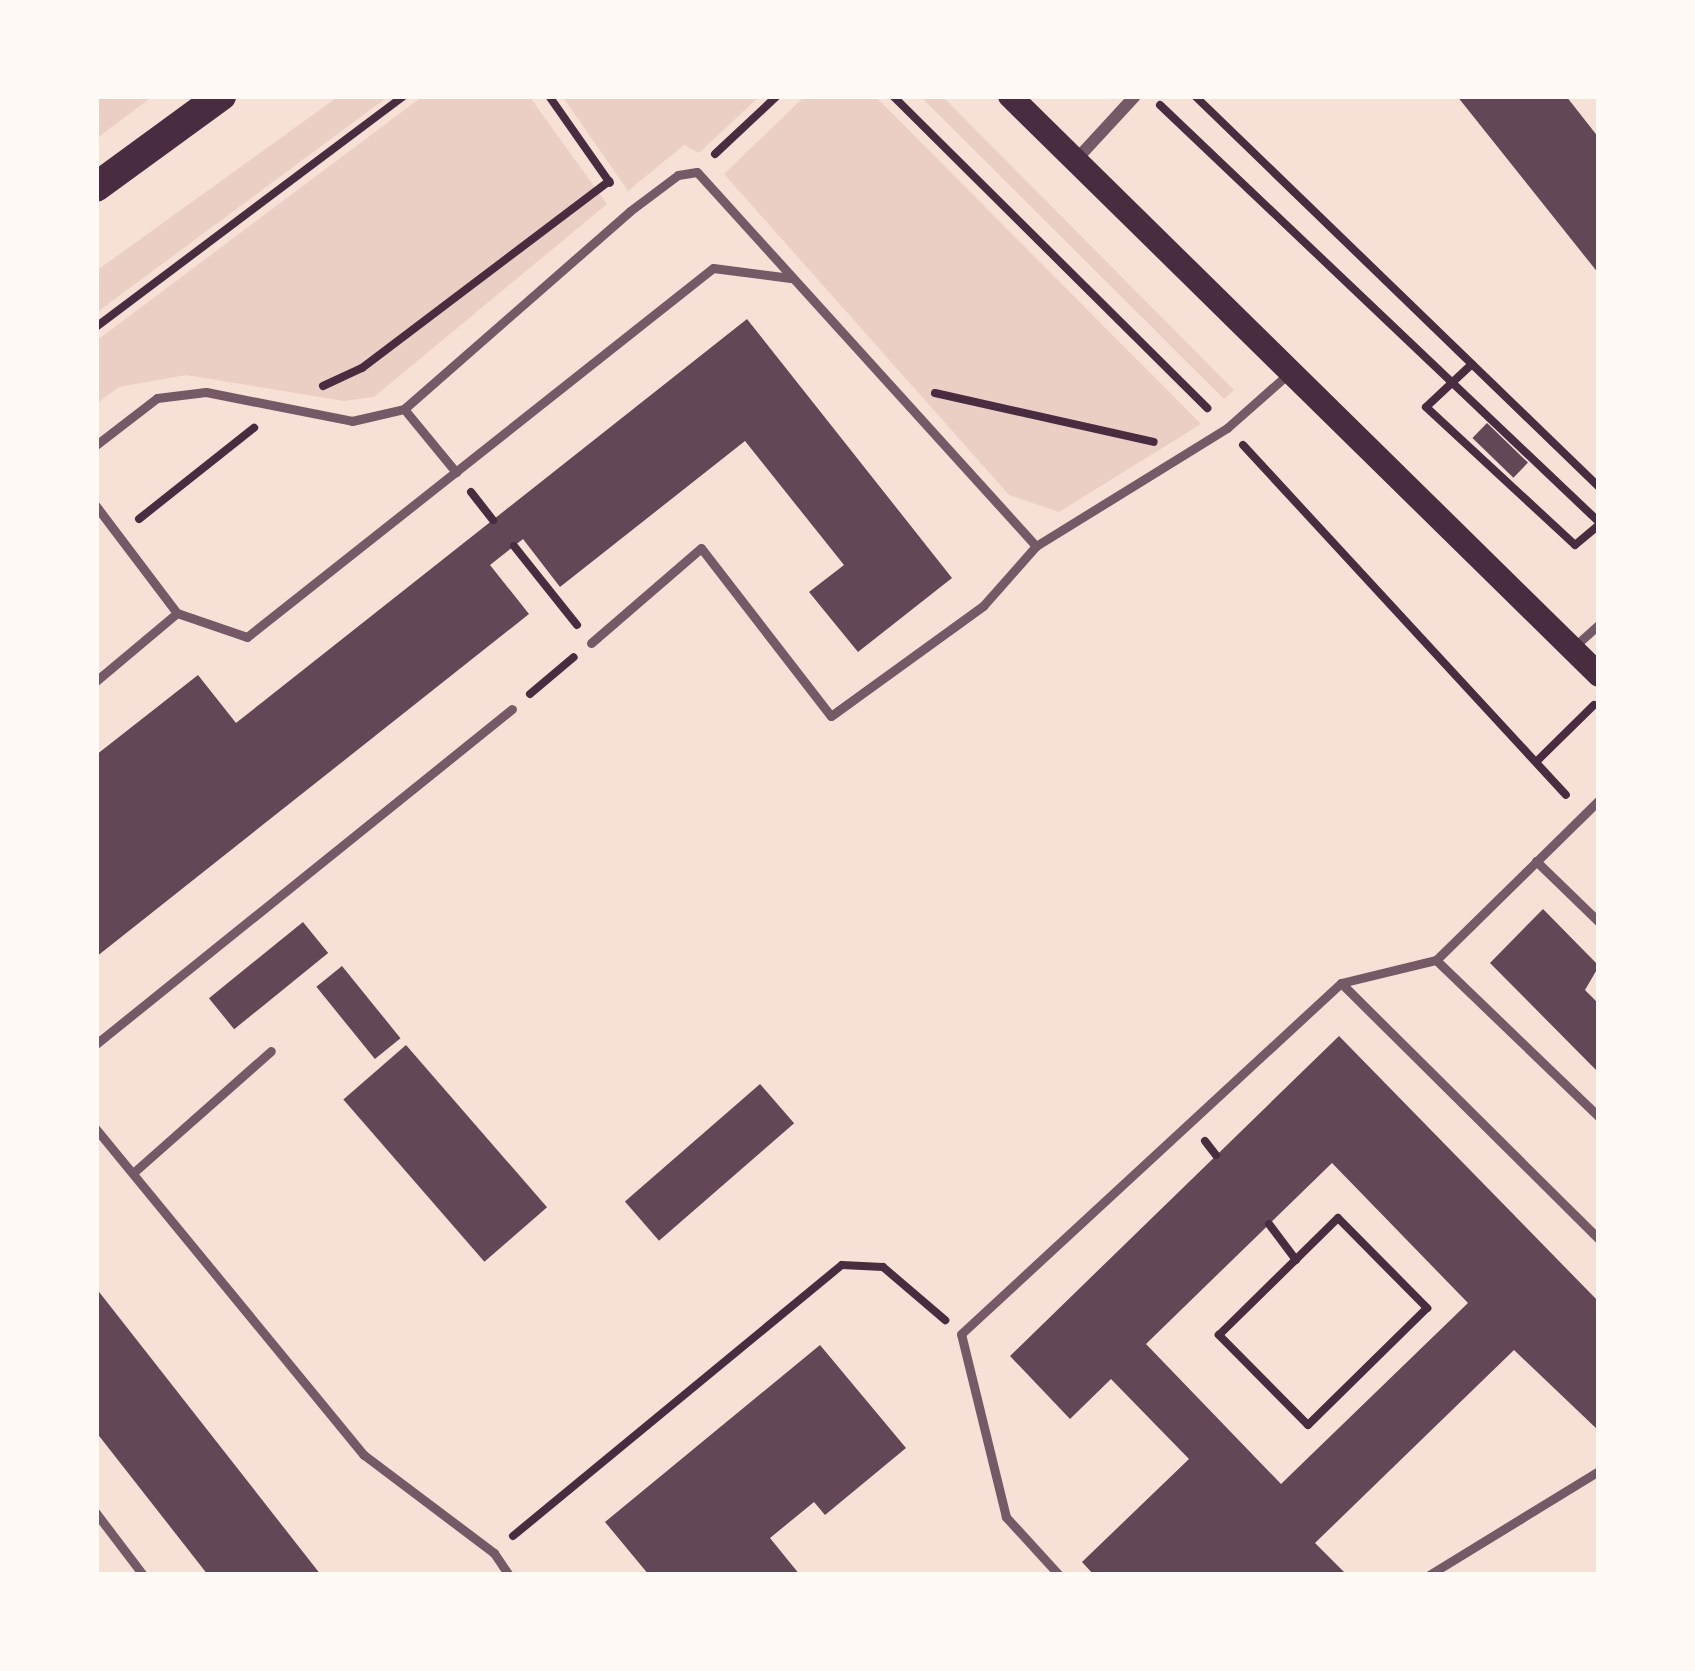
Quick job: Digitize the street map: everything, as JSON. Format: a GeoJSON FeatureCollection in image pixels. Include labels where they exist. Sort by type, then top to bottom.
{"type":"FeatureCollection","features":[{"type":"Feature","properties":{"kind":"main road"},"geometry":{"type":"LineString","coordinates":[[96,187],[221,96]]}},
{"type":"Feature","properties":{"kind":"main road"},"geometry":{"type":"LineString","coordinates":[[1010,96],[1599,675]]}},
{"type":"Feature","properties":{"kind":"street"},"geometry":{"type":"LineString","coordinates":[[1074,162],[1136,96]]}},
{"type":"Feature","properties":{"kind":"lane"},"geometry":{"type":"LineString","coordinates":[[96,445],[157,398],[206,392],[352,421],[404,409],[630,211],[678,175],[697,172],[1036,546]]}},
{"type":"Feature","properties":{"kind":"lane"},"geometry":{"type":"LineString","coordinates":[[96,506],[177,613],[247,637],[713,268],[792,278]]}},
{"type":"Feature","properties":{"kind":"lane"},"geometry":{"type":"LineString","coordinates":[[591,643],[701,548],[831,716],[982,606],[1036,546],[1227,428],[1288,374]]}},
{"type":"Feature","properties":{"kind":"lane"},"geometry":{"type":"LineString","coordinates":[[404,409],[456,472]]}},
{"type":"Feature","properties":{"kind":"lane"},"geometry":{"type":"LineString","coordinates":[[96,681],[177,613]]}},
{"type":"Feature","properties":{"kind":"lane"},"geometry":{"type":"LineString","coordinates":[[1572,649],[1599,624]]}},
{"type":"Feature","properties":{"kind":"lane"},"geometry":{"type":"LineString","coordinates":[[96,1045],[512,709]]}},
{"type":"Feature","properties":{"kind":"lane"},"geometry":{"type":"LineString","coordinates":[[1060,1575],[1006,1517],[961,1334],[1341,983],[1436,959],[1599,800]]}},
{"type":"Feature","properties":{"kind":"lane"},"geometry":{"type":"LineString","coordinates":[[1536,861],[1599,922]]}},
{"type":"Feature","properties":{"kind":"lane"},"geometry":{"type":"LineString","coordinates":[[1436,959],[1599,1117]]}},
{"type":"Feature","properties":{"kind":"lane"},"geometry":{"type":"LineString","coordinates":[[1341,983],[1599,1240]]}},
{"type":"Feature","properties":{"kind":"lane"},"geometry":{"type":"LineString","coordinates":[[133,1173],[271,1051]]}},
{"type":"Feature","properties":{"kind":"lane"},"geometry":{"type":"LineString","coordinates":[[96,1129],[364,1455],[494,1553],[509,1575]]}},
{"type":"Feature","properties":{"kind":"lane"},"geometry":{"type":"LineString","coordinates":[[1429,1575],[1599,1471]]}},
{"type":"Feature","properties":{"kind":"lane"},"geometry":{"type":"LineString","coordinates":[[96,1513],[143,1575]]}},
{"type":"Feature","properties":{"kind":"path"},"geometry":{"type":"LineString","coordinates":[[96,326],[404,96]]}},
{"type":"Feature","properties":{"kind":"path"},"geometry":{"type":"LineString","coordinates":[[549,96],[630,211]]}},
{"type":"Feature","properties":{"kind":"path"},"geometry":{"type":"LineString","coordinates":[[697,172],[777,96]]}},
{"type":"Feature","properties":{"kind":"path"},"geometry":{"type":"LineString","coordinates":[[893,96],[1227,428],[1583,815]]}},
{"type":"Feature","properties":{"kind":"path"},"geometry":{"type":"LineString","coordinates":[[1150,96],[1452,383],[1599,524],[1575,545],[1426,407],[1452,383],[1472,364]]}},
{"type":"Feature","properties":{"kind":"path"},"geometry":{"type":"LineString","coordinates":[[1196,96],[1599,488]]}},
{"type":"Feature","properties":{"kind":"path"},"geometry":{"type":"LineString","coordinates":[[133,523],[281,407],[362,368],[609,181]]}},
{"type":"Feature","properties":{"kind":"path"},"geometry":{"type":"LineString","coordinates":[[885,382],[1167,445]]}},
{"type":"Feature","properties":{"kind":"path"},"geometry":{"type":"LineString","coordinates":[[1193,420],[1206,407]]}},
{"type":"Feature","properties":{"kind":"path"},"geometry":{"type":"LineString","coordinates":[[512,709],[591,643],[514,547]]}},
{"type":"Feature","properties":{"kind":"path"},"geometry":{"type":"LineString","coordinates":[[1537,761],[1599,699]]}},
{"type":"Feature","properties":{"kind":"path"},"geometry":{"type":"LineString","coordinates":[[1338,1218],[1427,1308],[1308,1425],[1219,1335],[1296,1260],[1338,1218]]}},
{"type":"Feature","properties":{"kind":"path"},"geometry":{"type":"LineString","coordinates":[[1269,1224],[1296,1260]]}},
{"type":"Feature","properties":{"kind":"path"},"geometry":{"type":"LineString","coordinates":[[494,1553],[842,1265],[883,1267],[961,1334]]}},
{"type":"Feature","properties":{"kind":"shaded area"},"geometry":{"type":"Polygon","coordinates":[[[96,96],[153,96],[96,139],[96,96]]]}},
{"type":"Feature","properties":{"kind":"shaded area"},"geometry":{"type":"Polygon","coordinates":[[[339,96],[389,96],[96,313],[96,271],[339,96]]]}},
{"type":"Feature","properties":{"kind":"shaded area"},"geometry":{"type":"Polygon","coordinates":[[[423,96],[529,96],[607,204],[374,397],[344,401],[186,375],[119,387],[96,404],[96,341],[423,96]]]}},
{"type":"Feature","properties":{"kind":"shaded area"},"geometry":{"type":"Polygon","coordinates":[[[562,96],[760,96],[699,153],[684,145],[628,191],[562,96]]]}},
{"type":"Feature","properties":{"kind":"shaded area"},"geometry":{"type":"Polygon","coordinates":[[[805,96],[875,96],[1201,424],[1059,512],[1009,495],[724,174],[805,96]]]}},
{"type":"Feature","properties":{"kind":"shaded area"},"geometry":{"type":"Polygon","coordinates":[[[920,96],[942,96],[1234,390],[1224,399],[920,96]]]}},
{"type":"Feature","properties":{"kind":"building"},"geometry":{"type":"Polygon","coordinates":[[[1457,96],[1566,96],[1599,138],[1599,274],[1457,96]]]}},
{"type":"Feature","properties":{"kind":"building"},"geometry":{"type":"Polygon","coordinates":[[[747,319],[952,578],[858,652],[809,592],[844,565],[745,441],[560,587],[523,539],[490,565],[529,614],[96,957],[96,755],[198,675],[236,723],[747,319]]]}},
{"type":"Feature","properties":{"kind":"building"},"geometry":{"type":"Polygon","coordinates":[[[1487,423],[1528,463],[1513,478],[1472,438],[1487,423]]]}},
{"type":"Feature","properties":{"kind":"building"},"geometry":{"type":"Polygon","coordinates":[[[1543,909],[1599,966],[1585,990],[1599,1004],[1599,1073],[1490,963],[1543,909]]]}},
{"type":"Feature","properties":{"kind":"building"},"geometry":{"type":"Polygon","coordinates":[[[303,922],[328,953],[234,1029],[209,998],[303,922]]]}},
{"type":"Feature","properties":{"kind":"building"},"geometry":{"type":"Polygon","coordinates":[[[342,966],[401,1038],[375,1059],[316,987],[342,966]]]}},
{"type":"Feature","properties":{"kind":"building"},"geometry":{"type":"Polygon","coordinates":[[[1339,1036],[1599,1302],[1599,1431],[1514,1350],[1315,1543],[1347,1575],[1094,1575],[1082,1562],[1189,1459],[1111,1379],[1070,1419],[1010,1356],[1339,1036]],[[1332,1163],[1146,1344],[1281,1484],[1468,1303],[1332,1163]]]}},
{"type":"Feature","properties":{"kind":"building"},"geometry":{"type":"Polygon","coordinates":[[[406,1045],[547,1207],[484,1262],[343,1099],[406,1045]]]}},
{"type":"Feature","properties":{"kind":"building"},"geometry":{"type":"Polygon","coordinates":[[[760,1084],[794,1123],[659,1241],[625,1201],[760,1084]]]}},
{"type":"Feature","properties":{"kind":"building"},"geometry":{"type":"Polygon","coordinates":[[[96,1288],[321,1575],[208,1575],[96,1432],[96,1288]]]}},
{"type":"Feature","properties":{"kind":"building"},"geometry":{"type":"Polygon","coordinates":[[[820,1345],[906,1448],[825,1515],[814,1502],[770,1538],[800,1575],[649,1575],[605,1522],[820,1345]]]}}]}
